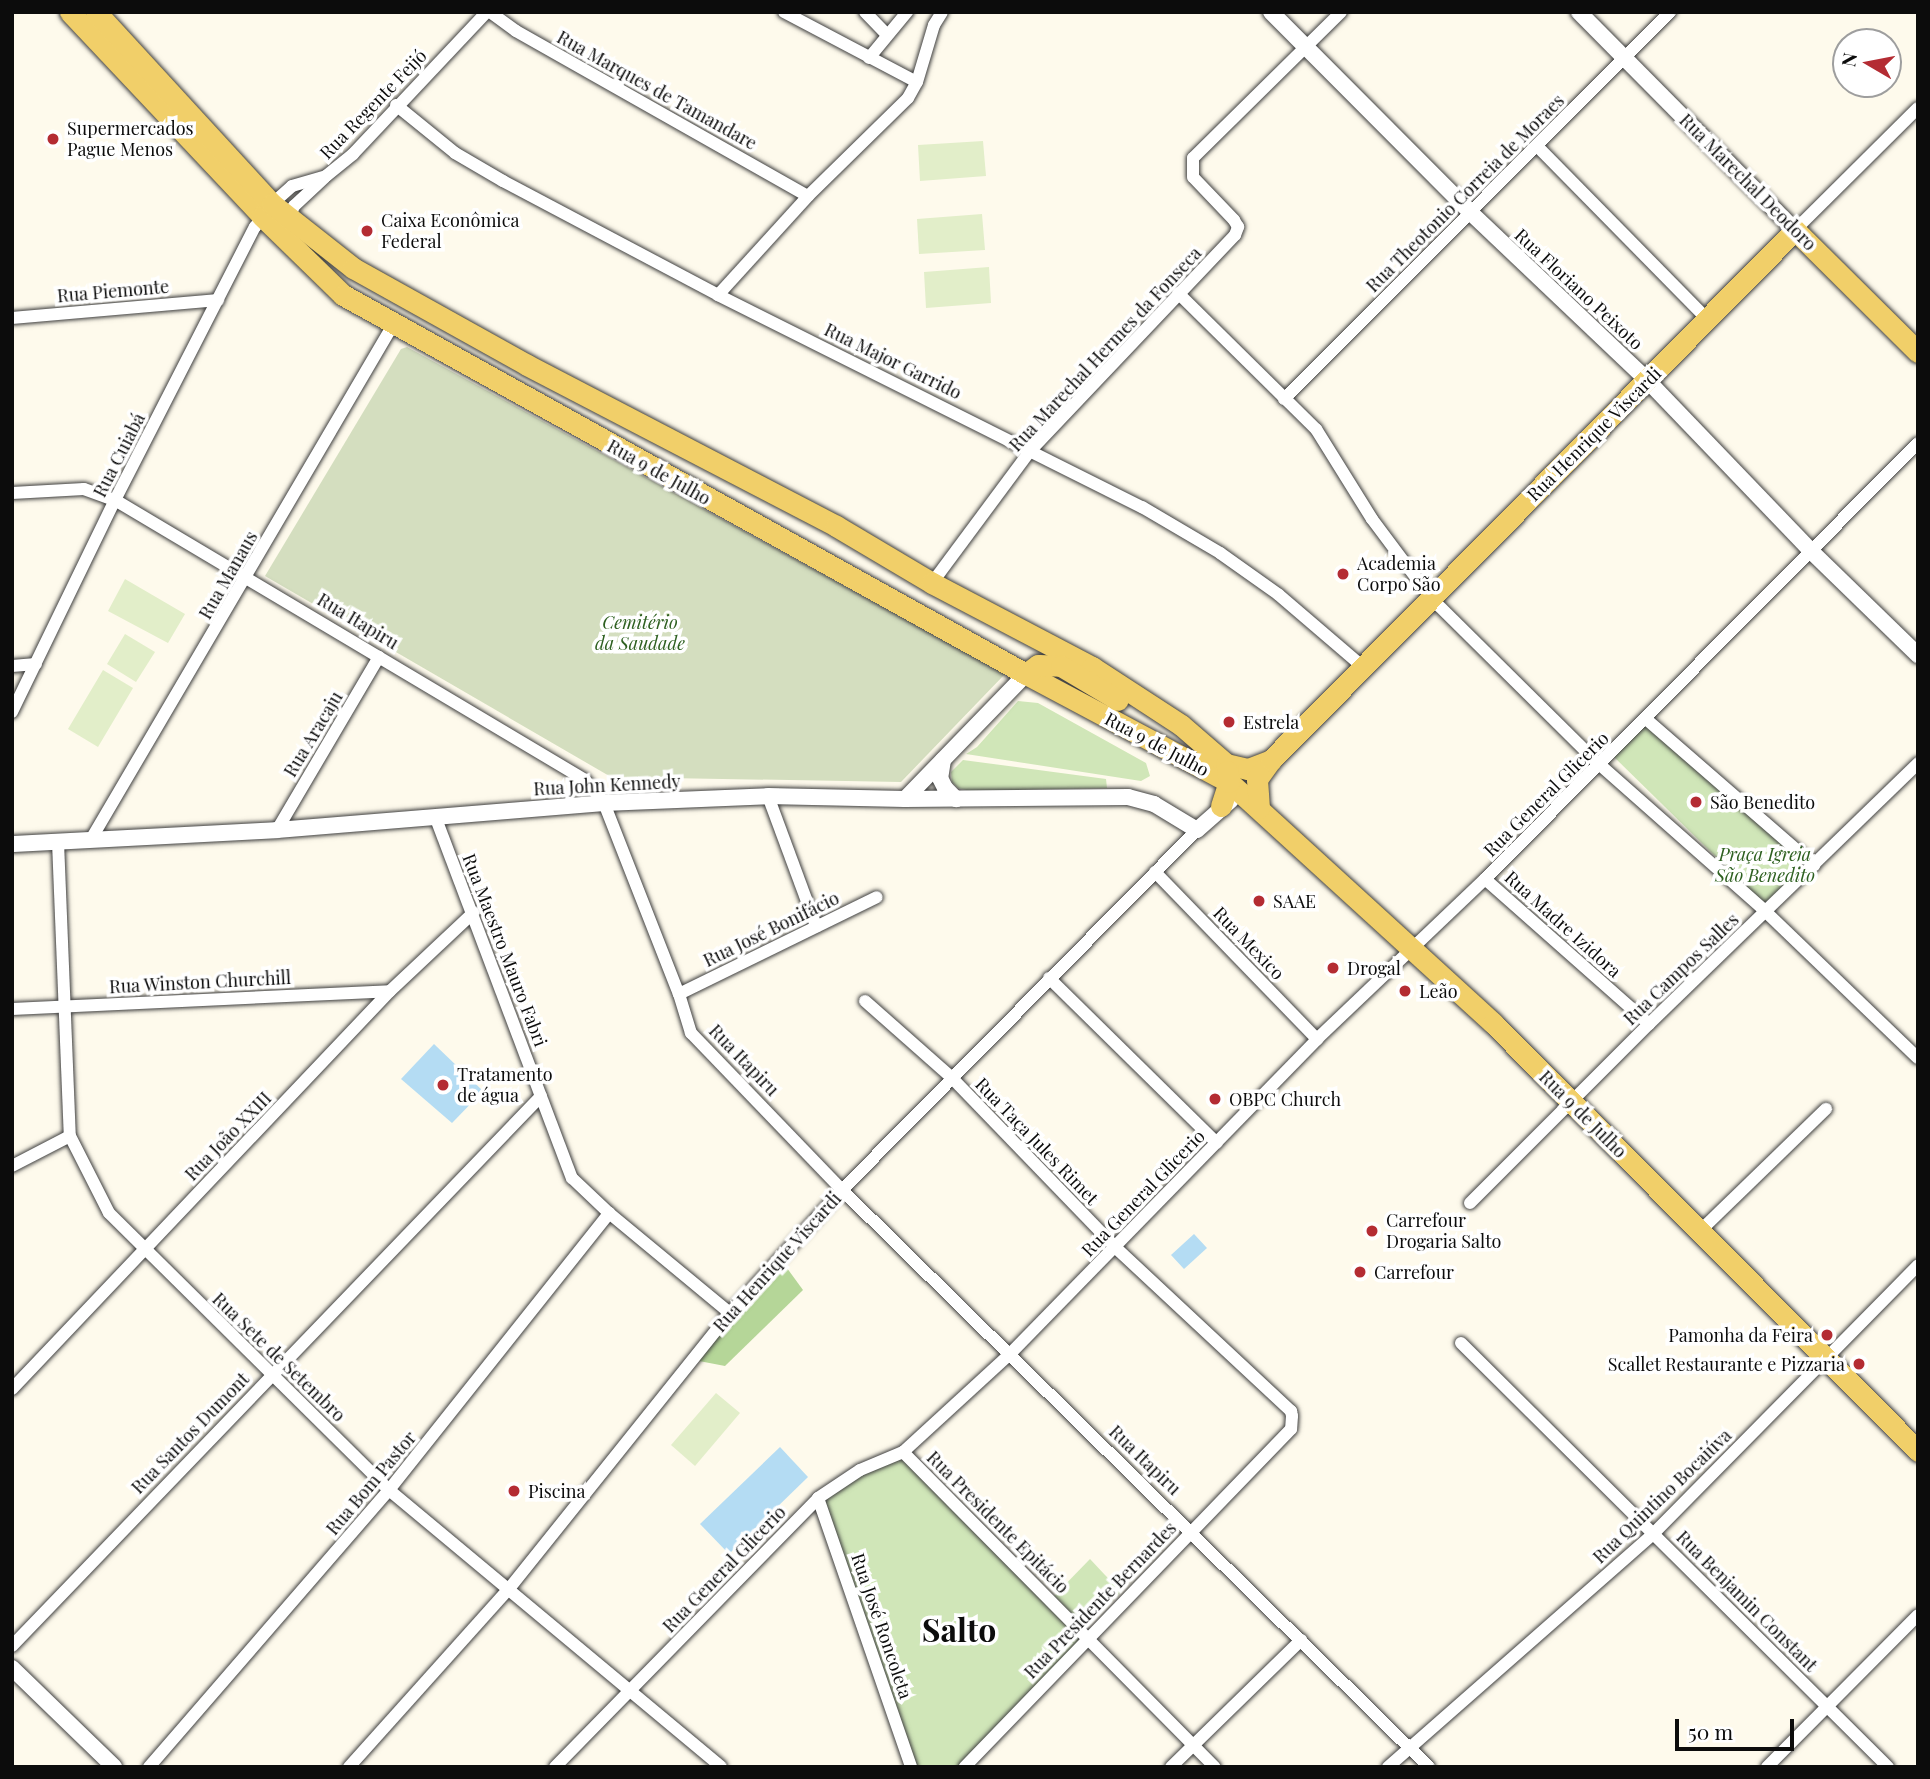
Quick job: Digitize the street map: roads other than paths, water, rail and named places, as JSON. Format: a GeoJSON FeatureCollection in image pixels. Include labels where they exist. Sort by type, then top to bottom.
{"type":"FeatureCollection","features":[{"type":"Feature","properties":{"kind":"main road","name":"Rua 9 de Julho"},"geometry":{"type":"LineString","coordinates":[[69,12],[286,227],[343,295],[1026,674],[1227,773],[1271,761]]}},
{"type":"Feature","properties":{"kind":"main road"},"geometry":{"type":"LineString","coordinates":[[90,12],[115,40],[127,48]]}},
{"type":"Feature","properties":{"kind":"main road","name":"Rua 9 de Julho"},"geometry":{"type":"LineString","coordinates":[[96,12],[267,210]]}},
{"type":"Feature","properties":{"kind":"main road","name":"Rua 9 de Julho"},"geometry":{"type":"LineString","coordinates":[[286,227],[384,286],[527,365],[836,526],[932,583],[1092,667],[1161,710],[1227,773],[1252,802],[1572,1101],[1918,1451]]}},
{"type":"Feature","properties":{"kind":"main road","name":"Rua Henrique Viscardi"},"geometry":{"type":"LineString","coordinates":[[1271,761],[1795,230]]}},
{"type":"Feature","properties":{"kind":"main road","name":"Rua Marechal Deodoro"},"geometry":{"type":"LineString","coordinates":[[1795,230],[1918,352]]}},
{"type":"Feature","properties":{"kind":"main road"},"geometry":{"type":"LineString","coordinates":[[1026,674],[1038,665],[1061,666],[1128,705],[1161,710]]}},
{"type":"Feature","properties":{"kind":"main road"},"geometry":{"type":"LineString","coordinates":[[1252,802],[1257,779],[1271,761]]}},
{"type":"Feature","properties":{"kind":"main road"},"geometry":{"type":"LineString","coordinates":[[1221,806],[1227,773]]}},
{"type":"Feature","properties":{"kind":"street","name":"Rua Regente Feijó"},"geometry":{"type":"LineString","coordinates":[[267,210],[292,187],[326,176],[353,154],[396,105],[489,12]]}},
{"type":"Feature","properties":{"kind":"street","name":"Rua Marques de Tamandare"},"geometry":{"type":"LineString","coordinates":[[489,12],[516,31],[808,196]]}},
{"type":"Feature","properties":{"kind":"street"},"geometry":{"type":"LineString","coordinates":[[784,12],[917,82]]}},
{"type":"Feature","properties":{"kind":"street"},"geometry":{"type":"LineString","coordinates":[[864,12],[887,35]]}},
{"type":"Feature","properties":{"kind":"street"},"geometry":{"type":"LineString","coordinates":[[869,58],[907,12]]}},
{"type":"Feature","properties":{"kind":"street"},"geometry":{"type":"LineString","coordinates":[[718,295],[808,196],[891,118],[917,82],[934,25],[942,12]]}},
{"type":"Feature","properties":{"kind":"street","name":"Rua Floriano Peixoto"},"geometry":{"type":"LineString","coordinates":[[1271,12],[1470,212],[1648,381],[1812,552],[1918,655]]}},
{"type":"Feature","properties":{"kind":"street"},"geometry":{"type":"LineString","coordinates":[[1306,49],[1341,12]]}},
{"type":"Feature","properties":{"kind":"street","name":"Rua Marechal Deodoro"},"geometry":{"type":"LineString","coordinates":[[1579,12],[1795,230]]}},
{"type":"Feature","properties":{"kind":"street","name":"Rua Theotonio Correia de Moraes"},"geometry":{"type":"LineString","coordinates":[[1284,399],[1670,12]]}},
{"type":"Feature","properties":{"kind":"street","name":"Rua Marechal Hermes da Fonseca"},"geometry":{"type":"LineString","coordinates":[[932,583],[1030,451],[1178,293],[1230,242],[1238,227],[1193,177],[1194,158],[1306,49]]}},
{"type":"Feature","properties":{"kind":"street","name":"Rua Major Garrido"},"geometry":{"type":"LineString","coordinates":[[396,105],[455,153],[491,174],[718,295],[1142,507],[1220,553],[1279,595],[1363,667]]}},
{"type":"Feature","properties":{"kind":"street","name":"Rua Henrique Viscardi"},"geometry":{"type":"LineString","coordinates":[[1795,230],[1918,108]]}},
{"type":"Feature","properties":{"kind":"street"},"geometry":{"type":"LineString","coordinates":[[1537,146],[1708,320]]}},
{"type":"Feature","properties":{"kind":"street"},"geometry":{"type":"LineString","coordinates":[[286,227],[294,206],[326,176]]}},
{"type":"Feature","properties":{"kind":"street","name":"Rua Cuiabá"},"geometry":{"type":"LineString","coordinates":[[12,712],[116,500],[267,210]]}},
{"type":"Feature","properties":{"kind":"street"},"geometry":{"type":"LineString","coordinates":[[1178,293],[1316,429],[1372,519],[1432,597],[1599,764],[1765,911],[1918,1058]]}},
{"type":"Feature","properties":{"kind":"street","name":"Rua Piemonte"},"geometry":{"type":"LineString","coordinates":[[12,318],[218,300]]}},
{"type":"Feature","properties":{"kind":"street","name":"Rua Manaus"},"geometry":{"type":"LineString","coordinates":[[90,841],[248,577],[393,325]]}},
{"type":"Feature","properties":{"kind":"street","name":"Rua General Glicerio"},"geometry":{"type":"LineString","coordinates":[[555,1767],[818,1498],[860,1470],[903,1452],[1009,1355],[1317,1039],[1485,879],[1918,443]]}},
{"type":"Feature","properties":{"kind":"street","name":"Rua Itapiru"},"geometry":{"type":"LineString","coordinates":[[12,493],[84,489],[116,500],[567,766],[585,780],[604,803],[679,994],[691,1033],[842,1190],[1191,1530],[1429,1767]]}},
{"type":"Feature","properties":{"kind":"street","name":"Rua Aracaju"},"geometry":{"type":"LineString","coordinates":[[276,830],[379,657]]}},
{"type":"Feature","properties":{"kind":"street"},"geometry":{"type":"LineString","coordinates":[[12,666],[36,664]]}},
{"type":"Feature","properties":{"kind":"street"},"geometry":{"type":"LineString","coordinates":[[905,799],[1026,674]]}},
{"type":"Feature","properties":{"kind":"street"},"geometry":{"type":"LineString","coordinates":[[1646,719],[1814,865]]}},
{"type":"Feature","properties":{"kind":"street"},"geometry":{"type":"LineString","coordinates":[[943,760],[940,778],[956,799]]}},
{"type":"Feature","properties":{"kind":"street","name":"Rua Campos Salles"},"geometry":{"type":"LineString","coordinates":[[1470,1203],[1648,1024],[1918,763]]}},
{"type":"Feature","properties":{"kind":"street"},"geometry":{"type":"LineString","coordinates":[[768,796],[816,926]]}},
{"type":"Feature","properties":{"kind":"street","name":"Rua John Kennedy"},"geometry":{"type":"LineString","coordinates":[[12,844],[276,830],[604,803],[768,796],[905,799],[1128,797],[1154,804],[1197,830]]}},
{"type":"Feature","properties":{"kind":"street","name":"Rua Henrique Viscardi"},"geometry":{"type":"LineString","coordinates":[[349,1767],[508,1590],[730,1312],[842,1190],[1221,806],[1233,798],[1252,802]]}},
{"type":"Feature","properties":{"kind":"street","name":"Rua Maestro Mauro Fabri"},"geometry":{"type":"LineString","coordinates":[[435,816],[474,912],[572,1178],[609,1213],[730,1312]]}},
{"type":"Feature","properties":{"kind":"street","name":"Rua Sete de Setembro"},"geometry":{"type":"LineString","coordinates":[[58,842],[70,1136],[109,1213],[143,1250],[389,1490],[720,1767]]}},
{"type":"Feature","properties":{"kind":"street","name":"Rua Mexico"},"geometry":{"type":"LineString","coordinates":[[1155,872],[1317,1039]]}},
{"type":"Feature","properties":{"kind":"street","name":"Rua Madre Izidora"},"geometry":{"type":"LineString","coordinates":[[1485,879],[1648,1024]]}},
{"type":"Feature","properties":{"kind":"street","name":"Rua José Bonifácio"},"geometry":{"type":"LineString","coordinates":[[679,994],[877,897]]}},
{"type":"Feature","properties":{"kind":"street","name":"Rua João XXIII"},"geometry":{"type":"LineString","coordinates":[[12,1389],[390,991],[474,912]]}},
{"type":"Feature","properties":{"kind":"street"},"geometry":{"type":"LineString","coordinates":[[1049,978],[1217,1143]]}},
{"type":"Feature","properties":{"kind":"street","name":"Rua Winston Churchill"},"geometry":{"type":"LineString","coordinates":[[12,1009],[390,991]]}},
{"type":"Feature","properties":{"kind":"street","name":"Rua Taça Jules Rimet"},"geometry":{"type":"LineString","coordinates":[[865,1001],[952,1078],[1115,1247],[1290,1410],[1291,1429]]}},
{"type":"Feature","properties":{"kind":"street","name":"Rua Santos Dumont"},"geometry":{"type":"LineString","coordinates":[[12,1646],[541,1096]]}},
{"type":"Feature","properties":{"kind":"street"},"geometry":{"type":"LineString","coordinates":[[1699,1232],[1826,1109]]}},
{"type":"Feature","properties":{"kind":"street"},"geometry":{"type":"LineString","coordinates":[[12,1166],[70,1136]]}},
{"type":"Feature","properties":{"kind":"street","name":"Rua Bom Pastor"},"geometry":{"type":"LineString","coordinates":[[149,1767],[389,1490],[609,1213]]}},
{"type":"Feature","properties":{"kind":"street","name":"Rua Quintino Bocaiúva"},"geometry":{"type":"LineString","coordinates":[[1388,1767],[1408,1746],[1654,1533],[1918,1265]]}},
{"type":"Feature","properties":{"kind":"street","name":"Rua Benjamin Constant"},"geometry":{"type":"LineString","coordinates":[[1461,1343],[1888,1767]]}},
{"type":"Feature","properties":{"kind":"street","name":"Rua Presidente Bernardes"},"geometry":{"type":"LineString","coordinates":[[965,1767],[1291,1429]]}},
{"type":"Feature","properties":{"kind":"street","name":"Rua Presidente Epitácio"},"geometry":{"type":"LineString","coordinates":[[903,1452],[1215,1767]]}},
{"type":"Feature","properties":{"kind":"street","name":"Rua José Roncoleta"},"geometry":{"type":"LineString","coordinates":[[818,1498],[911,1767]]}},
{"type":"Feature","properties":{"kind":"street"},"geometry":{"type":"LineString","coordinates":[[1767,1767],[1918,1615]]}},
{"type":"Feature","properties":{"kind":"street"},"geometry":{"type":"LineString","coordinates":[[1171,1767],[1301,1640]]}},
{"type":"Feature","properties":{"kind":"street"},"geometry":{"type":"LineString","coordinates":[[12,1668],[114,1767]]}},
{"type":"Feature","properties":{"kind":"water","name":"Tratamento de água"},"geometry":{"type":"Polygon","coordinates":[[[434,1044],[483,1091],[452,1123],[401,1079],[434,1044]]]}},
{"type":"Feature","properties":{"kind":"water"},"geometry":{"type":"Polygon","coordinates":[[[1194,1234],[1207,1248],[1184,1269],[1171,1255],[1194,1234]]]}},
{"type":"Feature","properties":{"kind":"water"},"geometry":{"type":"Polygon","coordinates":[[[780,1447],[808,1477],[729,1554],[700,1524],[780,1447]]]}},
{"type":"Feature","properties":{"kind":"place","name":"Supermercados Pague Menos"},"geometry":{"type":"Point","coordinates":[53,139]}},
{"type":"Feature","properties":{"kind":"place","name":"Caixa Econômica Federal"},"geometry":{"type":"Point","coordinates":[367,231]}},
{"type":"Feature","properties":{"kind":"place","name":"Academia Corpo São"},"geometry":{"type":"Point","coordinates":[1343,574]}},
{"type":"Feature","properties":{"kind":"place","name":"Estrela"},"geometry":{"type":"Point","coordinates":[1229,722]}},
{"type":"Feature","properties":{"kind":"place","name":"São Benedito"},"geometry":{"type":"Point","coordinates":[1696,802]}},
{"type":"Feature","properties":{"kind":"place","name":"SAAE"},"geometry":{"type":"Point","coordinates":[1259,901]}},
{"type":"Feature","properties":{"kind":"place","name":"Drogal"},"geometry":{"type":"Point","coordinates":[1333,968]}},
{"type":"Feature","properties":{"kind":"place","name":"Leão"},"geometry":{"type":"Point","coordinates":[1405,991]}},
{"type":"Feature","properties":{"kind":"place","name":"Tratamento de água"},"geometry":{"type":"Point","coordinates":[443,1085]}},
{"type":"Feature","properties":{"kind":"place","name":"OBPC Church"},"geometry":{"type":"Point","coordinates":[1215,1099]}},
{"type":"Feature","properties":{"kind":"place","name":"Carrefour Drogaria Salto"},"geometry":{"type":"Point","coordinates":[1372,1231]}},
{"type":"Feature","properties":{"kind":"place","name":"Carrefour"},"geometry":{"type":"Point","coordinates":[1360,1272]}},
{"type":"Feature","properties":{"kind":"place","name":"Pamonha da Feira"},"geometry":{"type":"Point","coordinates":[1827,1335]}},
{"type":"Feature","properties":{"kind":"place","name":"Scallet Restaurante e Pizzaria"},"geometry":{"type":"Point","coordinates":[1859,1364]}},
{"type":"Feature","properties":{"kind":"place","name":"Piscina"},"geometry":{"type":"Point","coordinates":[514,1491]}},
{"type":"Feature","properties":{"kind":"district","name":"Salto"},"geometry":{"type":"Point","coordinates":[959,1629]}},
{"type":"Feature","properties":{"kind":"park label","name":"Cemitério da Saudade"},"geometry":{"type":"Point","coordinates":[640,633]}},
{"type":"Feature","properties":{"kind":"park label","name":"Praça Igreja São Benedito"},"geometry":{"type":"Point","coordinates":[1765,865]}}]}
